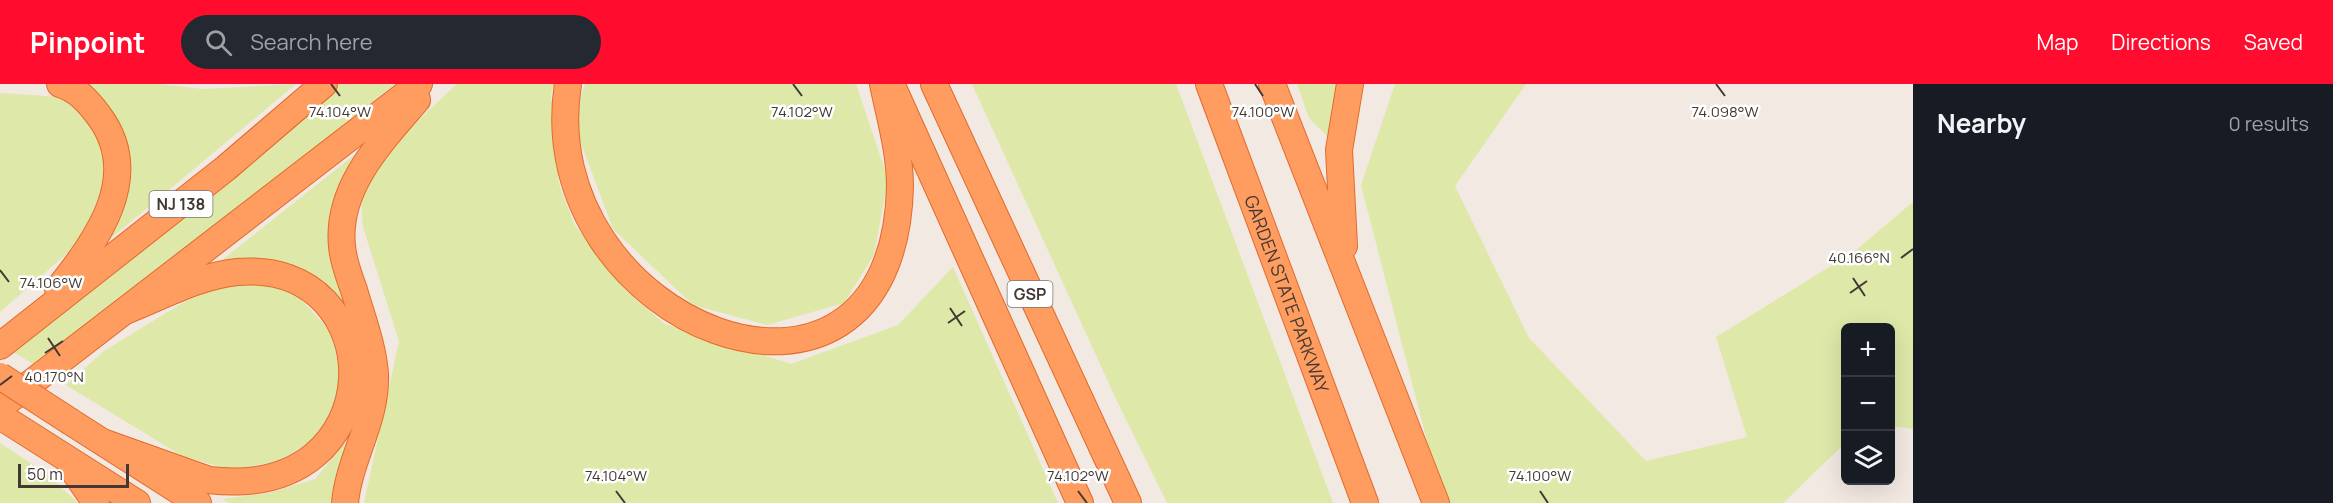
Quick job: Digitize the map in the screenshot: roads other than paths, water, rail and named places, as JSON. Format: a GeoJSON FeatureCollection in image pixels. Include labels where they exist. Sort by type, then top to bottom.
{"type":"FeatureCollection","features":[{"type":"Feature","properties":{"kind":"highway"},"geometry":{"type":"LineString","coordinates":[[34,320],[94,241],[111,206],[118,183],[116,151],[106,124],[88,101],[60,84]]}},
{"type":"Feature","properties":{"kind":"highway","name":"NJ 138"},"geometry":{"type":"LineString","coordinates":[[0,346],[226,168],[324,84]]}},
{"type":"Feature","properties":{"kind":"highway","name":"NJ 138"},"geometry":{"type":"LineString","coordinates":[[0,407],[419,84]]}},
{"type":"Feature","properties":{"kind":"highway"},"geometry":{"type":"LineString","coordinates":[[345,503],[354,461],[368,421],[375,376],[372,350],[343,254],[341,229],[344,214],[357,179],[375,149],[431,84]]}},
{"type":"Feature","properties":{"kind":"highway"},"geometry":{"type":"LineString","coordinates":[[568,84],[565,121],[570,169],[586,211],[613,253],[653,295],[692,322],[734,338],[776,342],[813,334],[848,316],[862,303],[883,273],[894,235],[900,186],[899,162],[883,84]]}},
{"type":"Feature","properties":{"kind":"highway"},"geometry":{"type":"LineString","coordinates":[[891,84],[1080,503]]}},
{"type":"Feature","properties":{"kind":"highway","name":"GSP"},"geometry":{"type":"LineString","coordinates":[[934,84],[1128,503]]}},
{"type":"Feature","properties":{"kind":"highway","name":"GARDEN STATE PARKWAY"},"geometry":{"type":"LineString","coordinates":[[1209,84],[1365,503]]}},
{"type":"Feature","properties":{"kind":"highway"},"geometry":{"type":"LineString","coordinates":[[1272,84],[1436,503]]}},
{"type":"Feature","properties":{"kind":"highway"},"geometry":{"type":"LineString","coordinates":[[1347,276],[1340,204],[1339,150],[1350,84]]}},
{"type":"Feature","properties":{"kind":"highway"},"geometry":{"type":"LineString","coordinates":[[105,443],[209,480],[260,484],[277,480],[308,466],[337,437],[345,423],[352,401],[353,367],[343,332],[318,298],[288,279],[256,272],[218,276],[125,311]]}},
{"type":"Feature","properties":{"kind":"highway"},"geometry":{"type":"LineString","coordinates":[[0,376],[198,503]]}},
{"type":"Feature","properties":{"kind":"highway"},"geometry":{"type":"LineString","coordinates":[[0,416],[137,503]]}},
{"type":"Feature","properties":{"kind":"highway"},"geometry":{"type":"LineString","coordinates":[[61,456],[96,503]]}}]}
